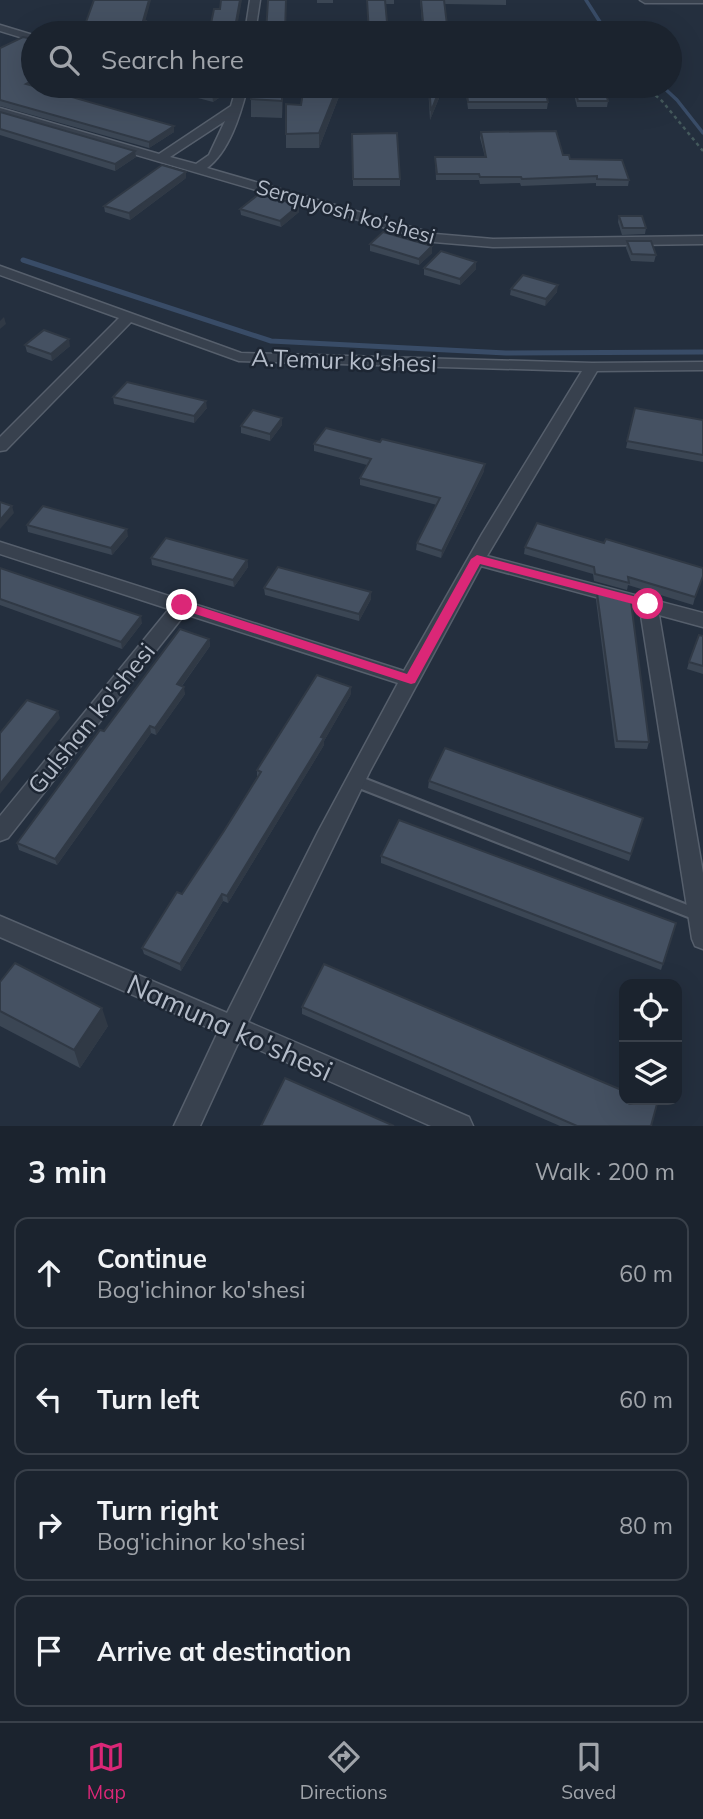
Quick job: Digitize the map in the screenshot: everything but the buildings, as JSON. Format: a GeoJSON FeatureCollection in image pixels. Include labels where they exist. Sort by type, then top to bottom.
{"type":"FeatureCollection","features":[{"type":"Feature","properties":{"kind":"street"},"geometry":{"type":"LineString","coordinates":[[252,21],[255,0]]}},
{"type":"Feature","properties":{"kind":"street"},"geometry":{"type":"LineString","coordinates":[[645,0],[703,1]]}},
{"type":"Feature","properties":{"kind":"street"},"geometry":{"type":"LineString","coordinates":[[0,28],[21,34]]}},
{"type":"Feature","properties":{"kind":"street"},"geometry":{"type":"LineString","coordinates":[[197,169],[214,157],[239,98]]}},
{"type":"Feature","properties":{"kind":"street"},"geometry":{"type":"LineString","coordinates":[[161,158],[236,108]]}},
{"type":"Feature","properties":{"kind":"street","name":"Serquyosh ko'shesi"},"geometry":{"type":"LineString","coordinates":[[0,111],[434,238],[493,243],[703,240]]}},
{"type":"Feature","properties":{"kind":"street","name":"A.Temur ko'shesi"},"geometry":{"type":"LineString","coordinates":[[0,270],[239,357],[592,367],[703,366]]}},
{"type":"Feature","properties":{"kind":"street"},"geometry":{"type":"LineString","coordinates":[[0,446],[128,317]]}},
{"type":"Feature","properties":{"kind":"street"},"geometry":{"type":"LineString","coordinates":[[187,1126],[232,1028],[356,782],[477,559],[592,367]]}},
{"type":"Feature","properties":{"kind":"street"},"geometry":{"type":"LineString","coordinates":[[0,548],[411,680]]}},
{"type":"Feature","properties":{"kind":"street"},"geometry":{"type":"LineString","coordinates":[[477,559],[703,621]]}},
{"type":"Feature","properties":{"kind":"street"},"geometry":{"type":"LineString","coordinates":[[648,604],[697,871],[703,939]]}},
{"type":"Feature","properties":{"kind":"street","name":"Gulshan ko'shesi"},"geometry":{"type":"LineString","coordinates":[[0,832],[182,605]]}},
{"type":"Feature","properties":{"kind":"street","name":"Namuna ko'shesi"},"geometry":{"type":"LineString","coordinates":[[0,926],[460,1126]]}},
{"type":"Feature","properties":{"kind":"lane"},"geometry":{"type":"LineString","coordinates":[[356,782],[700,916]]}},
{"type":"Feature","properties":{"kind":"path"},"geometry":{"type":"LineString","coordinates":[[659,98],[703,151]]}},
{"type":"Feature","properties":{"kind":"waterway"},"geometry":{"type":"LineString","coordinates":[[586,0],[599,21]]}},
{"type":"Feature","properties":{"kind":"waterway"},"geometry":{"type":"LineString","coordinates":[[675,98],[703,133]]}},
{"type":"Feature","properties":{"kind":"waterway"},"geometry":{"type":"LineString","coordinates":[[23,260],[271,341],[506,353],[703,352]]}},
{"type":"Feature","properties":{"kind":"route"},"geometry":{"type":"LineString","coordinates":[[182,605],[411,680],[477,559],[648,604]]}}]}
